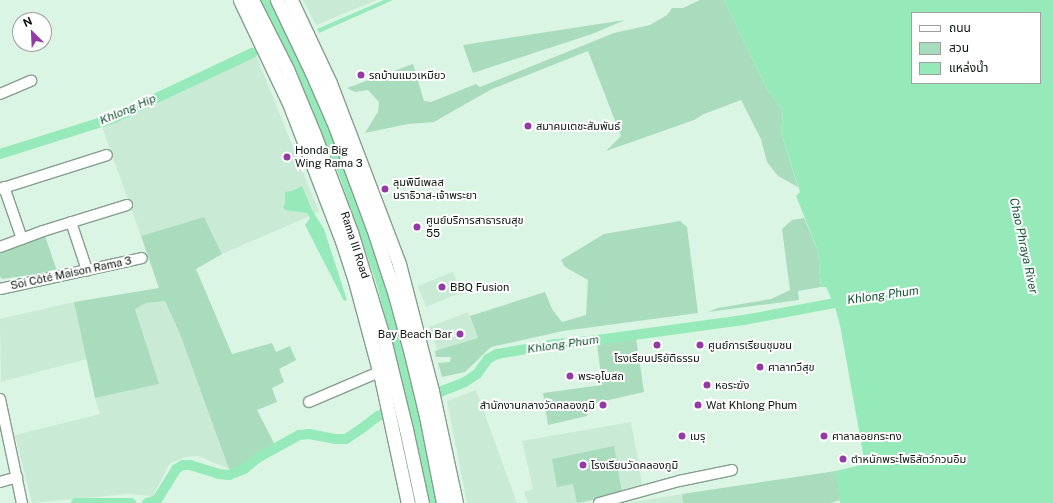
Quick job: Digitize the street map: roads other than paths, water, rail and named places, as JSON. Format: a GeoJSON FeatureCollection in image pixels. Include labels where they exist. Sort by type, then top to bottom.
{"type":"FeatureCollection","features":[{"type":"Feature","properties":{"kind":"main road","name":"Rama III Road"},"geometry":{"type":"LineString","coordinates":[[240,0],[289,103],[333,217],[355,281],[391,422],[408,503]]}},
{"type":"Feature","properties":{"kind":"main road","name":"Rama III Road"},"geometry":{"type":"LineString","coordinates":[[252,0],[287,69],[351,232],[385,343],[422,503]]}},
{"type":"Feature","properties":{"kind":"main road","name":"Rama III Road"},"geometry":{"type":"LineString","coordinates":[[277,0],[335,126],[395,295],[426,416],[443,503]]}},
{"type":"Feature","properties":{"kind":"main road"},"geometry":{"type":"LineString","coordinates":[[291,0],[330,83],[399,264],[436,408],[456,503]]}},
{"type":"Feature","properties":{"kind":"street"},"geometry":{"type":"LineString","coordinates":[[0,94],[31,81]]}},
{"type":"Feature","properties":{"kind":"street"},"geometry":{"type":"LineString","coordinates":[[22,239],[2,188],[107,155]]}},
{"type":"Feature","properties":{"kind":"street"},"geometry":{"type":"LineString","coordinates":[[0,247],[71,222],[126,205]]}},
{"type":"Feature","properties":{"kind":"street"},"geometry":{"type":"LineString","coordinates":[[71,222],[87,270]]}},
{"type":"Feature","properties":{"kind":"street","name":"Soi Côté Maison Rama 3"},"geometry":{"type":"LineString","coordinates":[[0,289],[142,258]]}},
{"type":"Feature","properties":{"kind":"street"},"geometry":{"type":"LineString","coordinates":[[309,402],[379,372]]}},
{"type":"Feature","properties":{"kind":"street"},"geometry":{"type":"LineString","coordinates":[[0,400],[22,503]]}},
{"type":"Feature","properties":{"kind":"street"},"geometry":{"type":"LineString","coordinates":[[599,503],[679,481],[732,470]]}},
{"type":"Feature","properties":{"kind":"street"},"geometry":{"type":"LineString","coordinates":[[0,482],[17,477]]}},
{"type":"Feature","properties":{"kind":"water"},"geometry":{"type":"Polygon","coordinates":[[[384,0],[393,0],[319,33],[317,29],[384,0]]]}},
{"type":"Feature","properties":{"kind":"water","name":"Chao Phraya River"},"geometry":{"type":"Polygon","coordinates":[[[724,0],[1053,0],[1053,503],[840,503],[836,471],[865,464],[840,325],[835,307],[826,287],[821,287],[818,251],[796,196],[800,192],[781,133],[783,111],[767,89],[724,0]]]}},
{"type":"Feature","properties":{"kind":"water"},"geometry":{"type":"Polygon","coordinates":[[[302,186],[312,210],[324,229],[347,300],[344,301],[305,225],[310,218],[307,213],[285,210],[283,207],[285,204],[285,192],[292,191],[302,186]]]}},
{"type":"Feature","properties":{"kind":"waterway"},"geometry":{"type":"LineString","coordinates":[[266,0],[298,65],[344,174],[381,281],[412,402],[435,503]]}},
{"type":"Feature","properties":{"kind":"waterway","name":"Khlong Hip"},"geometry":{"type":"LineString","coordinates":[[0,154],[114,118],[252,53]]}},
{"type":"Feature","properties":{"kind":"waterway","name":"Khlong Phum"},"geometry":{"type":"LineString","coordinates":[[147,503],[157,500],[176,469],[183,465],[190,465],[219,474],[229,475],[244,469],[259,457],[299,435],[309,434],[335,439],[346,439],[378,416],[465,382],[477,374],[488,359],[497,354],[556,344],[590,341],[744,320],[846,301]]}},
{"type":"Feature","properties":{"kind":"waterway","name":"Khlong Phum"},"geometry":{"type":"LineString","coordinates":[[76,503],[131,503]]}},
{"type":"Feature","properties":{"kind":"place","name":"รถบ้านแมวเหมียว"},"geometry":{"type":"Point","coordinates":[361,75]}},
{"type":"Feature","properties":{"kind":"place","name":"สมาคมเตชะสัมพันธ์"},"geometry":{"type":"Point","coordinates":[528,126]}},
{"type":"Feature","properties":{"kind":"place","name":"Honda Big Wing Rama 3"},"geometry":{"type":"Point","coordinates":[287,157]}},
{"type":"Feature","properties":{"kind":"place","name":"ลุมพินีเพลส นราธิวาส-เจ้าพระยา"},"geometry":{"type":"Point","coordinates":[385,189]}},
{"type":"Feature","properties":{"kind":"place","name":"ศูนย์บริการสาธารณสุข 55"},"geometry":{"type":"Point","coordinates":[417,227]}},
{"type":"Feature","properties":{"kind":"place","name":"BBQ Fusion"},"geometry":{"type":"Point","coordinates":[442,287]}},
{"type":"Feature","properties":{"kind":"place","name":"Bay Beach Bar"},"geometry":{"type":"Point","coordinates":[460,334]}},
{"type":"Feature","properties":{"kind":"place","name":"โรงเรียนปริยัติธรรม"},"geometry":{"type":"Point","coordinates":[657,345]}},
{"type":"Feature","properties":{"kind":"place","name":"ศูนย์การเรียนชุมชน"},"geometry":{"type":"Point","coordinates":[700,345]}},
{"type":"Feature","properties":{"kind":"place","name":"ศาลาทวีสุข"},"geometry":{"type":"Point","coordinates":[760,367]}},
{"type":"Feature","properties":{"kind":"place","name":"พระอุโบสถ"},"geometry":{"type":"Point","coordinates":[570,376]}},
{"type":"Feature","properties":{"kind":"place","name":"หอระฆัง"},"geometry":{"type":"Point","coordinates":[707,385]}},
{"type":"Feature","properties":{"kind":"place","name":"สำนักงานกลางวัดคลองภูมิ"},"geometry":{"type":"Point","coordinates":[603,405]}},
{"type":"Feature","properties":{"kind":"place","name":"Wat Khlong Phum"},"geometry":{"type":"Point","coordinates":[698,405]}},
{"type":"Feature","properties":{"kind":"place","name":"เมรุ"},"geometry":{"type":"Point","coordinates":[682,436]}},
{"type":"Feature","properties":{"kind":"place","name":"ศาลาลอยกระทง"},"geometry":{"type":"Point","coordinates":[824,436]}},
{"type":"Feature","properties":{"kind":"place","name":"ตำหนักพระโพธิสัตว์กวนอิม"},"geometry":{"type":"Point","coordinates":[843,459]}},
{"type":"Feature","properties":{"kind":"place","name":"โรงเรียนวัดคลองภูมิ"},"geometry":{"type":"Point","coordinates":[583,465]}}]}
